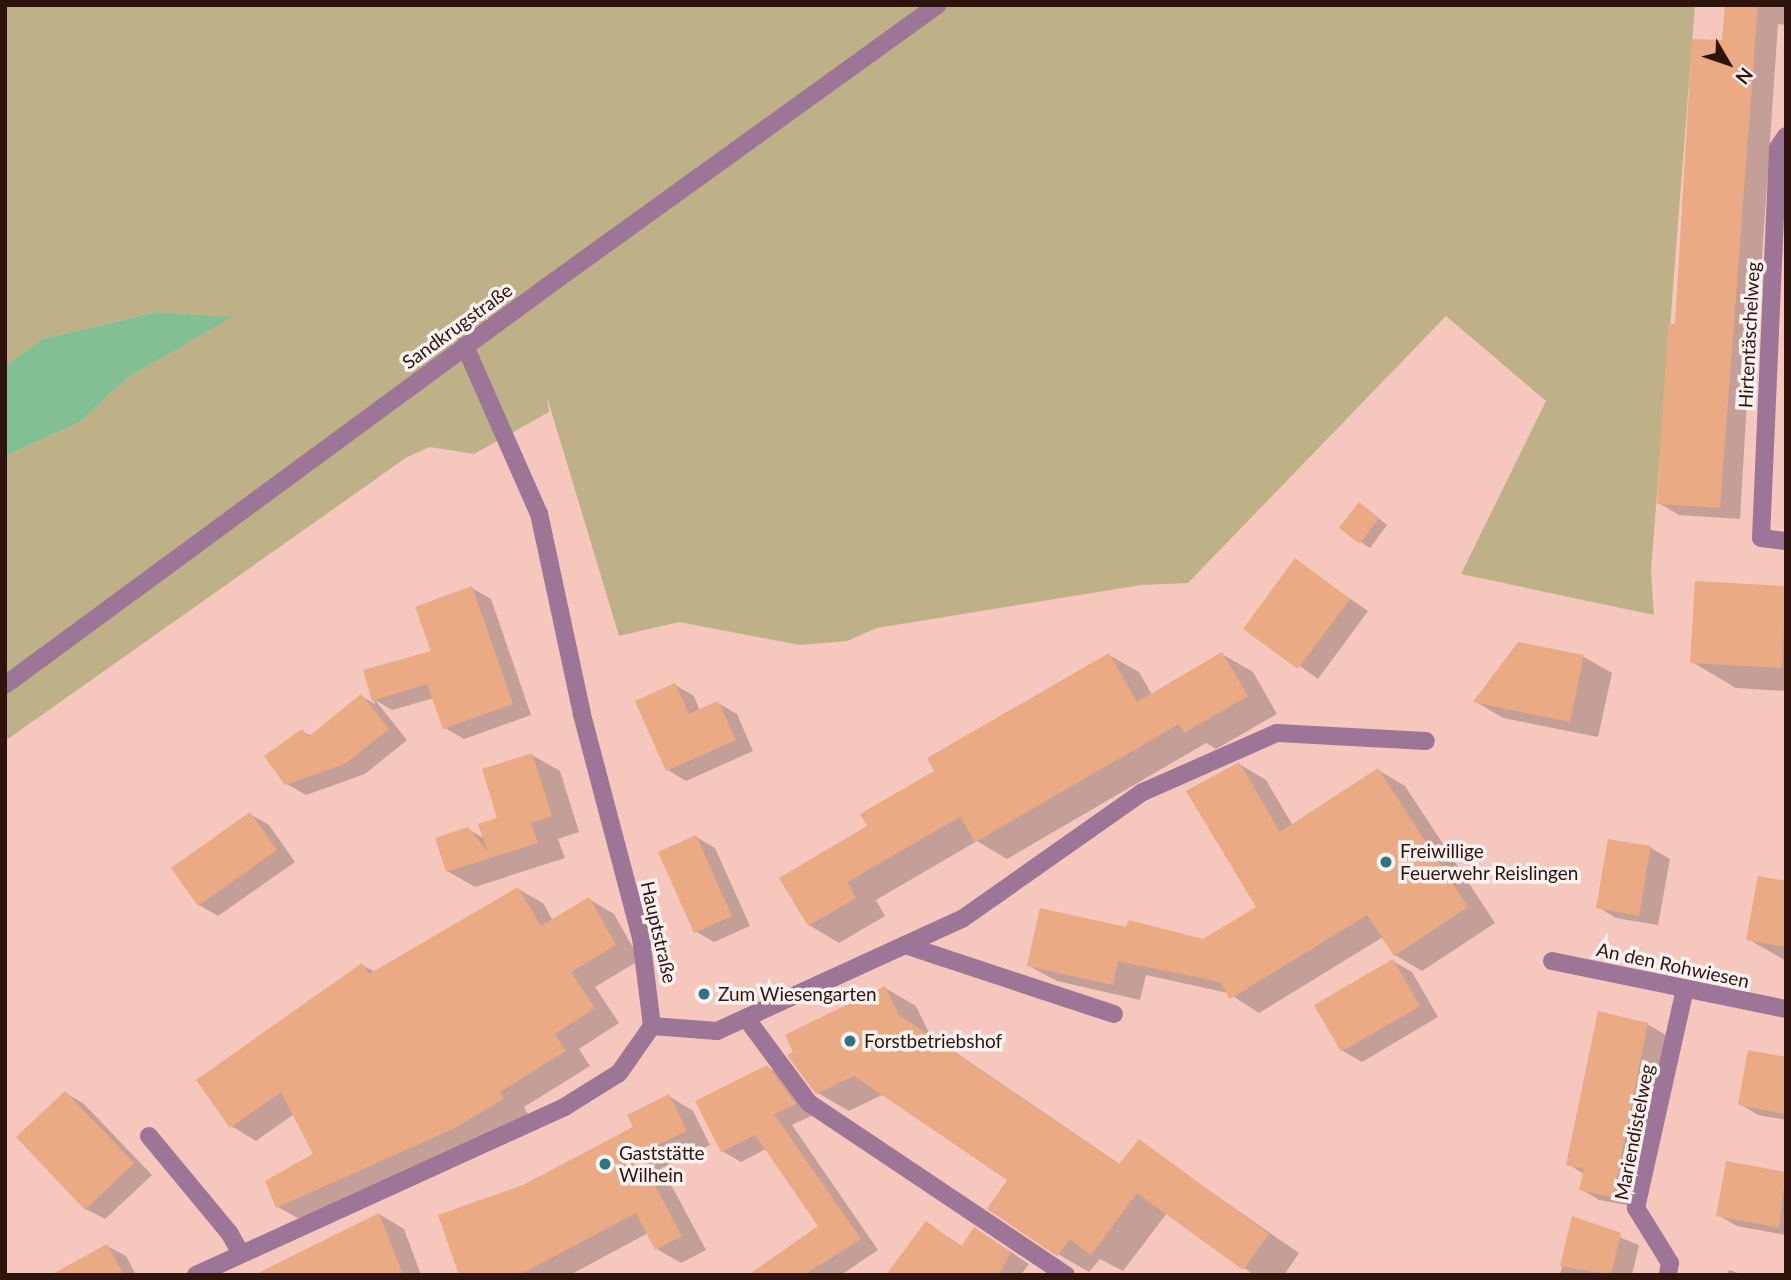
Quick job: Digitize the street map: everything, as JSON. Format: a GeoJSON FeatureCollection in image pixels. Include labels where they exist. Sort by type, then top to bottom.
{"type":"FeatureCollection","features":[{"type":"Feature","properties":{"kind":"street","name":"Sandkrugstraße"},"geometry":{"type":"LineString","coordinates":[[5,685],[465,346],[938,5]]}},
{"type":"Feature","properties":{"kind":"street","name":"Hirtentäschelweg"},"geometry":{"type":"LineString","coordinates":[[1786,136],[1778,148],[1761,538],[1786,541]]}},
{"type":"Feature","properties":{"kind":"street","name":"Hauptstraße"},"geometry":{"type":"LineString","coordinates":[[465,346],[539,514],[582,714],[641,938],[652,1026]]}},
{"type":"Feature","properties":{"kind":"street"},"geometry":{"type":"LineString","coordinates":[[196,1275],[240,1252],[566,1106],[619,1073],[652,1026],[717,1031],[962,919],[1143,792],[1277,733],[1426,741]]}},
{"type":"Feature","properties":{"kind":"street"},"geometry":{"type":"LineString","coordinates":[[905,945],[1114,1014]]}},
{"type":"Feature","properties":{"kind":"street","name":"An den Rohwiesen"},"geometry":{"type":"LineString","coordinates":[[1552,961],[1786,1009]]}},
{"type":"Feature","properties":{"kind":"street","name":"Mariendistelweg"},"geometry":{"type":"LineString","coordinates":[[1668,1275],[1671,1263],[1636,1208],[1685,989]]}},
{"type":"Feature","properties":{"kind":"street"},"geometry":{"type":"LineString","coordinates":[[746,1018],[808,1103],[1066,1275]]}},
{"type":"Feature","properties":{"kind":"street"},"geometry":{"type":"LineString","coordinates":[[149,1136],[230,1234],[240,1252]]}},
{"type":"Feature","properties":{"kind":"shaded area"},"geometry":{"type":"Polygon","coordinates":[[[5,5],[1695,5],[1651,571],[1654,615],[1461,574],[1546,401],[1446,316],[1188,583],[1141,585],[877,628],[847,641],[800,645],[679,622],[619,636],[547,397],[549,412],[474,454],[430,447],[407,457],[5,741],[5,456],[80,422],[127,378],[231,317],[157,312],[42,339],[5,366],[5,5]]]}},
{"type":"Feature","properties":{"kind":"shaded area"},"geometry":{"type":"Polygon","coordinates":[[[157,312],[232,317],[127,378],[80,422],[5,456],[5,366],[42,339],[157,312]]]}},
{"type":"Feature","properties":{"kind":"building"},"geometry":{"type":"Polygon","coordinates":[[[1725,5],[1758,5],[1720,508],[1657,504],[1668,324],[1675,324],[1692,39],[1722,40],[1725,5]]]}},
{"type":"Feature","properties":{"kind":"building"},"geometry":{"type":"Polygon","coordinates":[[[1359,502],[1379,518],[1360,544],[1339,528],[1359,502]]]}},
{"type":"Feature","properties":{"kind":"building"},"geometry":{"type":"Polygon","coordinates":[[[1295,558],[1350,599],[1298,669],[1243,629],[1295,558]]]}},
{"type":"Feature","properties":{"kind":"building"},"geometry":{"type":"Polygon","coordinates":[[[1695,581],[1786,586],[1782,668],[1690,663],[1695,581]]]}},
{"type":"Feature","properties":{"kind":"building"},"geometry":{"type":"Polygon","coordinates":[[[472,586],[513,704],[443,729],[427,684],[372,701],[363,670],[431,651],[415,607],[472,586]]]}},
{"type":"Feature","properties":{"kind":"building"},"geometry":{"type":"Polygon","coordinates":[[[1518,642],[1584,655],[1570,722],[1473,702],[1518,642]]]}},
{"type":"Feature","properties":{"kind":"building"},"geometry":{"type":"Polygon","coordinates":[[[1222,652],[1248,696],[1184,733],[1179,724],[975,842],[960,817],[847,882],[856,898],[808,926],[779,878],[867,826],[860,814],[934,771],[927,758],[1109,653],[1137,702],[1222,652]]]}},
{"type":"Feature","properties":{"kind":"building"},"geometry":{"type":"Polygon","coordinates":[[[675,683],[689,714],[718,701],[736,740],[666,771],[635,701],[675,683]]]}},
{"type":"Feature","properties":{"kind":"building"},"geometry":{"type":"Polygon","coordinates":[[[361,694],[389,729],[345,764],[285,785],[264,756],[302,729],[308,737],[361,694]]]}},
{"type":"Feature","properties":{"kind":"building"},"geometry":{"type":"Polygon","coordinates":[[[532,753],[552,816],[531,823],[538,843],[446,872],[435,838],[468,827],[488,852],[478,824],[497,818],[482,769],[532,753]]]}},
{"type":"Feature","properties":{"kind":"building"},"geometry":{"type":"Polygon","coordinates":[[[1239,762],[1280,832],[1378,768],[1468,907],[1394,956],[1367,915],[1230,999],[1220,982],[1118,961],[1113,985],[1027,966],[1040,908],[1126,927],[1129,920],[1203,939],[1256,907],[1186,791],[1239,762]]]}},
{"type":"Feature","properties":{"kind":"building"},"geometry":{"type":"Polygon","coordinates":[[[250,812],[277,850],[198,906],[171,868],[250,812]]]}},
{"type":"Feature","properties":{"kind":"building"},"geometry":{"type":"Polygon","coordinates":[[[696,835],[732,916],[694,933],[658,852],[696,835]]]}},
{"type":"Feature","properties":{"kind":"building"},"geometry":{"type":"Polygon","coordinates":[[[1608,839],[1651,846],[1639,916],[1596,908],[1608,839]]]}},
{"type":"Feature","properties":{"kind":"building"},"geometry":{"type":"Polygon","coordinates":[[[1758,876],[1786,881],[1786,947],[1746,940],[1758,876]]]}},
{"type":"Feature","properties":{"kind":"building"},"geometry":{"type":"Polygon","coordinates":[[[518,887],[541,926],[589,897],[616,945],[571,972],[595,1008],[555,1034],[566,1051],[500,1092],[504,1099],[453,1129],[276,1208],[265,1181],[313,1154],[281,1092],[230,1128],[196,1080],[362,963],[369,974],[518,887]]]}},
{"type":"Feature","properties":{"kind":"building"},"geometry":{"type":"Polygon","coordinates":[[[1393,959],[1420,1006],[1341,1052],[1314,1005],[1393,959]]]}},
{"type":"Feature","properties":{"kind":"building"},"geometry":{"type":"Polygon","coordinates":[[[885,986],[899,1015],[1119,1164],[1139,1139],[1269,1234],[1243,1270],[1137,1193],[1091,1255],[1070,1239],[1057,1256],[987,1209],[1007,1180],[854,1076],[816,1094],[787,1055],[793,1052],[785,1035],[885,986]]]}},
{"type":"Feature","properties":{"kind":"building"},"geometry":{"type":"Polygon","coordinates":[[[1598,1011],[1648,1023],[1613,1197],[1579,1190],[1584,1169],[1566,1165],[1598,1011]]]}},
{"type":"Feature","properties":{"kind":"building"},"geometry":{"type":"Polygon","coordinates":[[[1748,1050],[1786,1057],[1786,1114],[1738,1105],[1748,1050]]]}},
{"type":"Feature","properties":{"kind":"building"},"geometry":{"type":"Polygon","coordinates":[[[767,1065],[796,1104],[774,1114],[861,1239],[804,1275],[748,1275],[818,1226],[755,1135],[721,1152],[695,1101],[767,1065]]]}},
{"type":"Feature","properties":{"kind":"building"},"geometry":{"type":"Polygon","coordinates":[[[65,1091],[134,1163],[85,1210],[16,1137],[65,1091]]]}},
{"type":"Feature","properties":{"kind":"building"},"geometry":{"type":"Polygon","coordinates":[[[669,1094],[687,1131],[638,1154],[682,1236],[655,1250],[636,1213],[519,1275],[459,1275],[438,1215],[523,1185],[633,1127],[627,1115],[669,1094]]]}},
{"type":"Feature","properties":{"kind":"building"},"geometry":{"type":"Polygon","coordinates":[[[1726,1161],[1786,1172],[1779,1228],[1716,1216],[1726,1161]]]}},
{"type":"Feature","properties":{"kind":"building"},"geometry":{"type":"Polygon","coordinates":[[[379,1213],[403,1275],[254,1275],[379,1213]]]}},
{"type":"Feature","properties":{"kind":"building"},"geometry":{"type":"Polygon","coordinates":[[[1572,1216],[1621,1233],[1611,1275],[1560,1266],[1572,1216]]]}},
{"type":"Feature","properties":{"kind":"building"},"geometry":{"type":"Polygon","coordinates":[[[926,1221],[961,1247],[974,1227],[1011,1252],[998,1275],[886,1275],[926,1221]]]}},
{"type":"Feature","properties":{"kind":"building"},"geometry":{"type":"Polygon","coordinates":[[[107,1244],[124,1275],[51,1275],[107,1244]]]}},
{"type":"Feature","properties":{"kind":"place","name":"Freiwillige Feuerwehr Reislingen"},"geometry":{"type":"Point","coordinates":[1386,862]}},
{"type":"Feature","properties":{"kind":"place","name":"Zum Wiesengarten"},"geometry":{"type":"Point","coordinates":[704,994]}},
{"type":"Feature","properties":{"kind":"place","name":"Forstbetriebshof"},"geometry":{"type":"Point","coordinates":[850,1041]}},
{"type":"Feature","properties":{"kind":"place","name":"Gaststätte Wilhein"},"geometry":{"type":"Point","coordinates":[605,1164]}}]}
